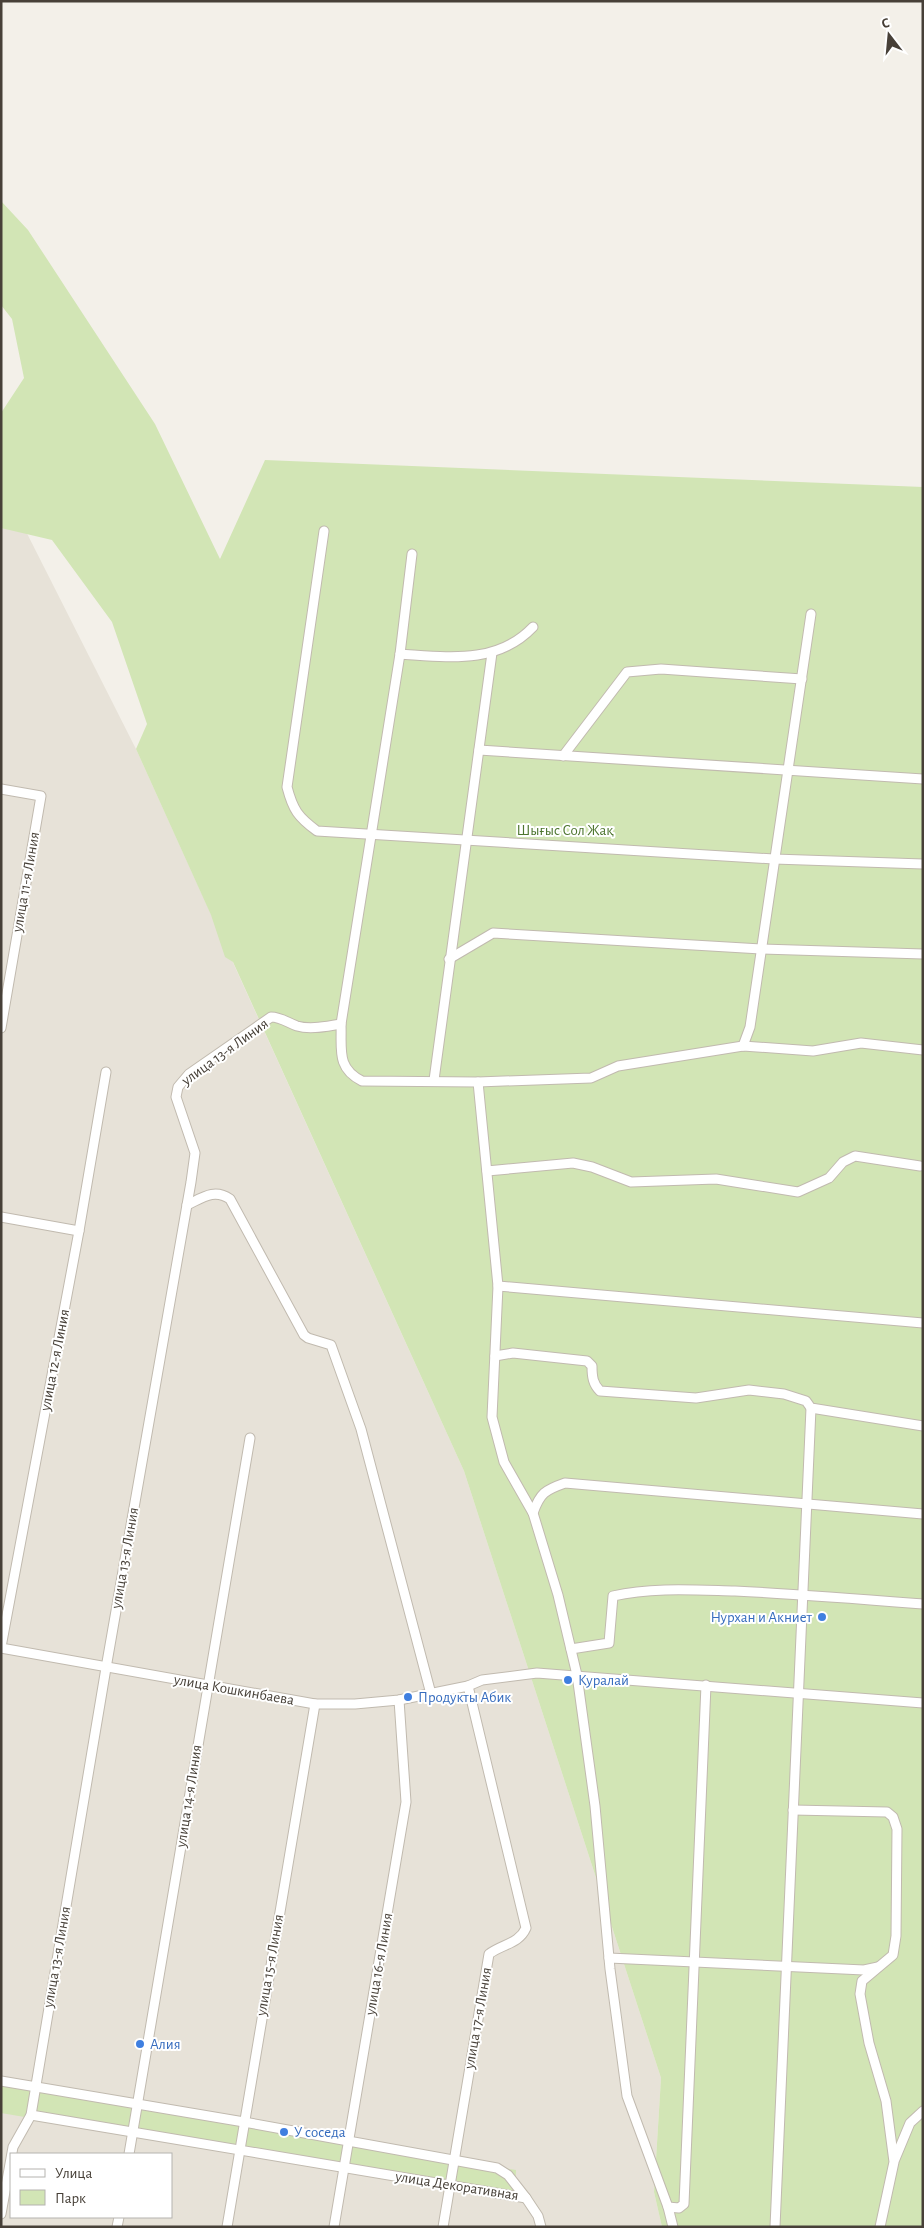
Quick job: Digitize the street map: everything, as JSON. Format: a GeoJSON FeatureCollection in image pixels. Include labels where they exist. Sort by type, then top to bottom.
{"type":"FeatureCollection","features":[{"type":"Feature","properties":{"kind":"street"},"geometry":{"type":"LineString","coordinates":[[324,531],[287,787],[292,806],[300,818],[317,831],[774,860],[923,864]]}},
{"type":"Feature","properties":{"kind":"street"},"geometry":{"type":"LineString","coordinates":[[412,554],[400,654],[341,1024],[342,1058],[345,1068],[351,1076],[362,1081],[434,1080],[478,1082],[591,1078],[618,1066],[743,1046],[813,1051],[861,1043],[923,1050]]}},
{"type":"Feature","properties":{"kind":"street"},"geometry":{"type":"LineString","coordinates":[[743,1046],[750,1027],[812,614]]}},
{"type":"Feature","properties":{"kind":"street"},"geometry":{"type":"LineString","coordinates":[[400,654],[455,657],[492,653],[522,639],[534,627]]}},
{"type":"Feature","properties":{"kind":"street"},"geometry":{"type":"LineString","coordinates":[[434,1080],[492,653]]}},
{"type":"Feature","properties":{"kind":"street"},"geometry":{"type":"LineString","coordinates":[[563,756],[627,672],[661,669],[802,679]]}},
{"type":"Feature","properties":{"kind":"street"},"geometry":{"type":"LineString","coordinates":[[479,750],[923,779]]}},
{"type":"Feature","properties":{"kind":"street","name":"улица 11-я Линия"},"geometry":{"type":"LineString","coordinates":[[1,789],[41,796],[1,1028]]}},
{"type":"Feature","properties":{"kind":"street"},"geometry":{"type":"LineString","coordinates":[[450,959],[493,933],[761,950],[923,954]]}},
{"type":"Feature","properties":{"kind":"street","name":"улица 13-я Линия"},"geometry":{"type":"LineString","coordinates":[[12,2153],[13,2147],[31,2115],[106,1668],[187,1205],[195,1153],[176,1098],[178,1087],[189,1074],[271,1017],[279,1017],[298,1026],[316,1028],[341,1024]]}},
{"type":"Feature","properties":{"kind":"street","name":"улица 12-я Линия"},"geometry":{"type":"LineString","coordinates":[[1,1647],[79,1231],[106,1072]]}},
{"type":"Feature","properties":{"kind":"street"},"geometry":{"type":"LineString","coordinates":[[478,1082],[498,1286],[492,1416],[504,1462],[533,1513],[558,1594],[577,1675],[595,1806],[609,1958],[627,2096],[668,2207],[673,2227]]}},
{"type":"Feature","properties":{"kind":"street"},"geometry":{"type":"LineString","coordinates":[[487,1171],[573,1163],[592,1167],[631,1182],[716,1178],[798,1192],[830,1178],[843,1162],[855,1156],[920,1166]]}},
{"type":"Feature","properties":{"kind":"street"},"geometry":{"type":"LineString","coordinates":[[187,1205],[215,1192],[223,1194],[230,1199],[304,1335],[331,1346],[361,1429],[431,1694]]}},
{"type":"Feature","properties":{"kind":"street"},"geometry":{"type":"LineString","coordinates":[[1,1217],[79,1231]]}},
{"type":"Feature","properties":{"kind":"street"},"geometry":{"type":"LineString","coordinates":[[498,1286],[923,1323]]}},
{"type":"Feature","properties":{"kind":"street"},"geometry":{"type":"LineString","coordinates":[[495,1356],[513,1352],[587,1361],[592,1366],[595,1386],[600,1391],[696,1398],[749,1390],[784,1394],[806,1400],[811,1408],[775,2227]]}},
{"type":"Feature","properties":{"kind":"street"},"geometry":{"type":"LineString","coordinates":[[811,1408],[923,1426]]}},
{"type":"Feature","properties":{"kind":"street","name":"улица 14-я Линия"},"geometry":{"type":"LineString","coordinates":[[129,2153],[250,1438]]}},
{"type":"Feature","properties":{"kind":"street"},"geometry":{"type":"LineString","coordinates":[[533,1513],[538,1499],[548,1488],[565,1482],[923,1514]]}},
{"type":"Feature","properties":{"kind":"street"},"geometry":{"type":"LineString","coordinates":[[571,1649],[609,1643],[613,1596],[629,1592],[700,1590],[802,1594],[923,1604]]}},
{"type":"Feature","properties":{"kind":"street","name":"улица Кошкинбаева"},"geometry":{"type":"LineString","coordinates":[[1,1647],[106,1668],[315,1704],[355,1704],[399,1700],[468,1686],[482,1680],[537,1673],[923,1703]]}},
{"type":"Feature","properties":{"kind":"street"},"geometry":{"type":"LineString","coordinates":[[668,2207],[679,2208],[684,2204],[706,1685]]}},
{"type":"Feature","properties":{"kind":"street","name":"улица 17-я Линия"},"geometry":{"type":"LineString","coordinates":[[443,2227],[489,1954],[498,1946],[519,1940],[526,1928],[468,1686]]}},
{"type":"Feature","properties":{"kind":"street","name":"улица 16-я Линия"},"geometry":{"type":"LineString","coordinates":[[334,2227],[406,1802],[399,1700]]}},
{"type":"Feature","properties":{"kind":"street","name":"улица 15-я Линия"},"geometry":{"type":"LineString","coordinates":[[227,2227],[315,1704]]}},
{"type":"Feature","properties":{"kind":"street"},"geometry":{"type":"LineString","coordinates":[[793,1810],[887,1812],[893,1817],[897,1829],[896,1936],[893,1955],[862,1981],[860,1994],[869,2043],[886,2101],[894,2162]]}},
{"type":"Feature","properties":{"kind":"street"},"geometry":{"type":"LineString","coordinates":[[609,1958],[864,1970],[878,1967]]}},
{"type":"Feature","properties":{"kind":"street","name":"улица Декоративная"},"geometry":{"type":"LineString","coordinates":[[1,2081],[244,2122],[497,2168],[508,2175],[526,2198]]}},
{"type":"Feature","properties":{"kind":"street"},"geometry":{"type":"LineString","coordinates":[[880,2227],[894,2162],[910,2124],[923,2111]]}},
{"type":"Feature","properties":{"kind":"street","name":"улица Декоративная"},"geometry":{"type":"LineString","coordinates":[[31,2115],[526,2198]]}},
{"type":"Feature","properties":{"kind":"street","name":"улица 13-я Линия"},"geometry":{"type":"LineString","coordinates":[[1,2214],[10,2164]]}},
{"type":"Feature","properties":{"kind":"street"},"geometry":{"type":"LineString","coordinates":[[526,2198],[538,2216],[540,2227]]}},
{"type":"Feature","properties":{"kind":"shaded area"},"geometry":{"type":"Polygon","coordinates":[[[1,482],[136,749],[464,1471],[661,2078],[654,2192],[662,2227],[1,2227],[1,482]]]}},
{"type":"Feature","properties":{"kind":"green space","name":"Шығыс Сол Жақ"},"geometry":{"type":"Polygon","coordinates":[[[1,201],[28,230],[155,424],[220,559],[265,460],[923,487],[923,2227],[662,2227],[654,2192],[661,2078],[464,1471],[233,962],[225,957],[211,915],[136,749],[147,724],[112,622],[52,540],[1,528],[1,413],[24,378],[12,319],[1,305],[1,201]]]}},
{"type":"Feature","properties":{"kind":"green space"},"geometry":{"type":"Polygon","coordinates":[[[1,2084],[516,2170],[515,2200],[1,2113],[1,2084]]]}},
{"type":"Feature","properties":{"kind":"place","name":"Нурхан и Акниет"},"geometry":{"type":"Point","coordinates":[822,1617]}},
{"type":"Feature","properties":{"kind":"place","name":"Куралай"},"geometry":{"type":"Point","coordinates":[568,1680]}},
{"type":"Feature","properties":{"kind":"place","name":"Продукты Абик"},"geometry":{"type":"Point","coordinates":[408,1697]}},
{"type":"Feature","properties":{"kind":"place","name":"Алия"},"geometry":{"type":"Point","coordinates":[140,2044]}},
{"type":"Feature","properties":{"kind":"place","name":"У соседа"},"geometry":{"type":"Point","coordinates":[284,2132]}}]}
